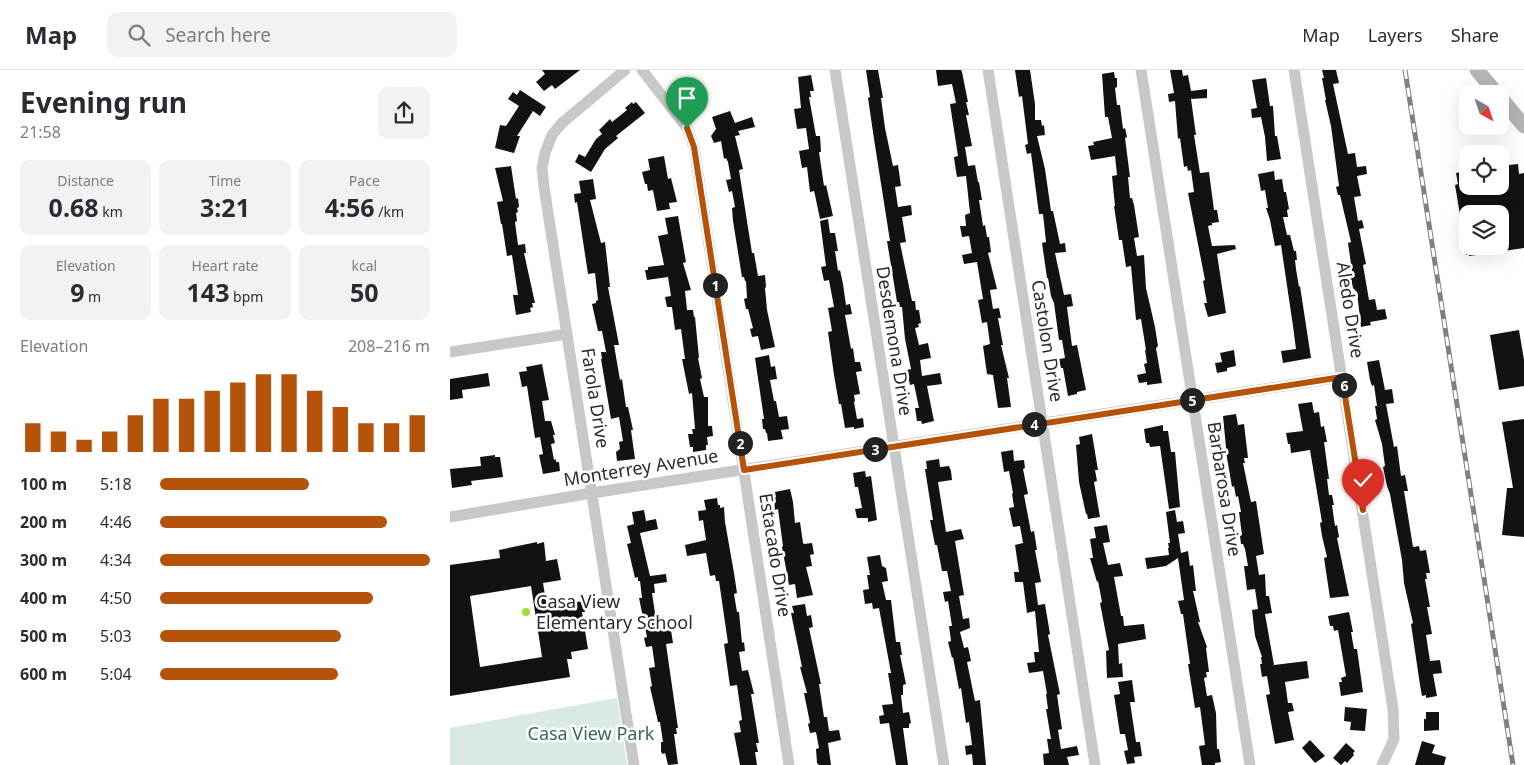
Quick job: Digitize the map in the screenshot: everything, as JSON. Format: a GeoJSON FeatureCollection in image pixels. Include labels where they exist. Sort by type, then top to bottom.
{"type":"FeatureCollection","features":[{"type":"Feature","properties":{"kind":"street","name":"Farola Drive"},"geometry":{"type":"LineString","coordinates":[[625,70],[562,123],[552,136],[542,168],[634,765]]}},
{"type":"Feature","properties":{"kind":"street","name":"Estacado Drive"},"geometry":{"type":"LineString","coordinates":[[642,70],[682,120],[691,137],[789,765]]}},
{"type":"Feature","properties":{"kind":"street","name":"Desdemona Drive"},"geometry":{"type":"LineString","coordinates":[[835,70],[944,765]]}},
{"type":"Feature","properties":{"kind":"street","name":"Castolon Drive"},"geometry":{"type":"LineString","coordinates":[[988,70],[1095,765]]}},
{"type":"Feature","properties":{"kind":"street","name":"Barbarosa Drive"},"geometry":{"type":"LineString","coordinates":[[1141,70],[1250,765]]}},
{"type":"Feature","properties":{"kind":"street","name":"Aledo Drive"},"geometry":{"type":"LineString","coordinates":[[1294,70],[1393,709],[1394,739],[1383,764]]}},
{"type":"Feature","properties":{"kind":"street"},"geometry":{"type":"LineString","coordinates":[[1477,70],[1490,85]]}},
{"type":"Feature","properties":{"kind":"street"},"geometry":{"type":"LineString","coordinates":[[1509,108],[1524,126]]}},
{"type":"Feature","properties":{"kind":"street"},"geometry":{"type":"LineString","coordinates":[[450,352],[567,334]]}},
{"type":"Feature","properties":{"kind":"street","name":"Monterrey Avenue"},"geometry":{"type":"LineString","coordinates":[[450,516],[592,492],[1342,377]]}},
{"type":"Feature","properties":{"kind":"green space","name":"Casa View Park"},"geometry":{"type":"Polygon","coordinates":[[[617,698],[627,765],[450,765],[450,728],[617,698]]]}},
{"type":"Feature","properties":{"kind":"building"},"geometry":{"type":"Polygon","coordinates":[[[542,70],[580,70],[555,89],[552,85],[544,91],[536,82],[545,74],[542,70]]]}},
{"type":"Feature","properties":{"kind":"building"},"geometry":{"type":"Polygon","coordinates":[[[866,70],[878,70],[883,98],[881,98],[885,128],[893,166],[898,165],[901,186],[895,187],[898,207],[911,205],[912,215],[902,217],[906,242],[900,243],[912,301],[915,301],[916,310],[919,310],[921,323],[918,324],[919,327],[915,328],[919,345],[928,343],[931,358],[920,360],[922,376],[940,373],[942,384],[927,386],[934,421],[922,424],[921,421],[917,421],[915,408],[919,408],[914,384],[910,385],[907,370],[911,369],[905,339],[902,307],[897,302],[887,241],[890,241],[868,98],[870,97],[866,70]]]}},
{"type":"Feature","properties":{"kind":"building"},"geometry":{"type":"Polygon","coordinates":[[[936,70],[961,70],[962,72],[968,102],[966,102],[969,115],[966,115],[972,146],[965,147],[968,166],[975,165],[982,200],[979,200],[983,226],[985,225],[987,237],[989,237],[991,252],[988,253],[997,289],[990,290],[993,309],[999,308],[1001,318],[998,318],[1003,345],[1001,345],[1009,378],[1007,378],[1011,407],[998,408],[993,375],[987,374],[983,346],[990,344],[987,322],[982,323],[978,300],[983,299],[977,262],[964,264],[962,255],[972,253],[969,236],[962,237],[960,226],[966,226],[965,215],[970,213],[966,176],[957,177],[955,165],[954,157],[958,156],[950,104],[956,103],[952,84],[938,86],[936,70]]]}},
{"type":"Feature","properties":{"kind":"building"},"geometry":{"type":"Polygon","coordinates":[[[1015,70],[1030,70],[1035,104],[1035,120],[1041,120],[1042,126],[1044,125],[1045,135],[1037,136],[1045,169],[1051,211],[1053,211],[1060,244],[1065,243],[1066,252],[1055,253],[1064,295],[1071,294],[1073,306],[1067,307],[1072,346],[1077,345],[1086,390],[1068,396],[1063,368],[1061,368],[1059,359],[1065,358],[1062,340],[1059,340],[1042,243],[1046,242],[1043,214],[1039,214],[1031,153],[1027,154],[1025,145],[1028,144],[1022,96],[1019,97],[1015,70]]]}},
{"type":"Feature","properties":{"kind":"building"},"geometry":{"type":"Polygon","coordinates":[[[1170,70],[1182,70],[1183,76],[1188,75],[1191,91],[1207,89],[1207,98],[1191,99],[1200,173],[1209,172],[1214,210],[1217,210],[1219,222],[1208,226],[1212,246],[1235,245],[1236,249],[1217,254],[1226,313],[1208,317],[1204,303],[1207,303],[1203,281],[1205,280],[1188,193],[1194,192],[1191,170],[1188,171],[1187,166],[1184,167],[1180,138],[1178,139],[1175,101],[1169,102],[1168,94],[1174,93],[1170,70]]]}},
{"type":"Feature","properties":{"kind":"building"},"geometry":{"type":"Polygon","coordinates":[[[1322,70],[1336,70],[1339,83],[1333,84],[1348,154],[1355,153],[1357,167],[1366,166],[1367,174],[1357,176],[1361,196],[1354,197],[1358,221],[1362,220],[1364,228],[1359,229],[1366,264],[1363,265],[1369,300],[1375,299],[1377,310],[1385,309],[1387,319],[1370,322],[1371,325],[1361,327],[1357,292],[1353,288],[1351,278],[1353,278],[1348,243],[1351,242],[1340,195],[1338,195],[1336,187],[1339,186],[1322,70]]]}},
{"type":"Feature","properties":{"kind":"building"},"geometry":{"type":"Polygon","coordinates":[[[1114,72],[1115,78],[1117,78],[1117,87],[1115,88],[1117,105],[1120,105],[1123,129],[1125,128],[1127,137],[1125,138],[1130,177],[1128,177],[1130,198],[1132,198],[1134,205],[1139,237],[1134,238],[1137,256],[1144,255],[1146,288],[1155,327],[1158,346],[1156,348],[1162,383],[1147,385],[1147,382],[1139,383],[1137,375],[1146,373],[1144,364],[1147,363],[1146,350],[1141,319],[1136,320],[1131,266],[1126,267],[1122,240],[1119,240],[1112,176],[1117,175],[1115,156],[1091,160],[1088,146],[1094,145],[1093,142],[1112,138],[1108,117],[1105,117],[1102,74],[1114,72]]]}},
{"type":"Feature","properties":{"kind":"building"},"geometry":{"type":"Polygon","coordinates":[[[811,75],[814,91],[810,91],[811,97],[809,97],[816,136],[820,136],[821,152],[819,152],[824,186],[826,185],[833,216],[820,219],[814,191],[810,192],[807,167],[802,168],[799,151],[809,149],[806,128],[797,129],[794,109],[801,108],[798,77],[811,75]]]}},
{"type":"Feature","properties":{"kind":"building"},"geometry":{"type":"Polygon","coordinates":[[[1266,78],[1270,106],[1273,106],[1275,136],[1277,136],[1281,159],[1267,161],[1261,117],[1252,118],[1251,109],[1257,108],[1252,80],[1266,78]]]}},
{"type":"Feature","properties":{"kind":"building"},"geometry":{"type":"Polygon","coordinates":[[[520,90],[546,107],[540,116],[533,111],[517,136],[520,136],[514,153],[495,148],[500,125],[506,126],[519,106],[508,99],[513,92],[517,95],[520,90]]]}},
{"type":"Feature","properties":{"kind":"building"},"geometry":{"type":"Polygon","coordinates":[[[632,102],[633,104],[636,102],[645,113],[616,136],[618,138],[605,149],[591,172],[575,162],[579,154],[585,157],[596,139],[602,134],[599,130],[610,119],[612,122],[627,110],[625,108],[632,102]]]}},
{"type":"Feature","properties":{"kind":"building"},"geometry":{"type":"Polygon","coordinates":[[[730,111],[735,123],[752,117],[755,127],[738,131],[740,135],[735,136],[743,169],[739,170],[752,253],[754,253],[758,276],[765,275],[767,310],[775,347],[761,350],[758,336],[752,337],[750,329],[753,328],[744,299],[747,298],[746,281],[742,277],[733,221],[732,208],[735,207],[732,191],[729,192],[726,180],[731,179],[728,162],[726,158],[724,159],[721,141],[714,143],[711,136],[716,129],[712,117],[730,111]]]}},
{"type":"Feature","properties":{"kind":"building"},"geometry":{"type":"Polygon","coordinates":[[[664,156],[668,179],[671,178],[677,202],[669,203],[670,209],[657,211],[653,190],[648,191],[642,172],[650,170],[648,159],[664,156]]]}},
{"type":"Feature","properties":{"kind":"building"},"geometry":{"type":"Polygon","coordinates":[[[1518,164],[1519,174],[1524,173],[1524,248],[1509,250],[1509,205],[1459,205],[1459,209],[1455,185],[1458,184],[1456,173],[1459,172],[1459,195],[1509,195],[1509,165],[1518,164]]]}},
{"type":"Feature","properties":{"kind":"building"},"geometry":{"type":"Polygon","coordinates":[[[511,166],[519,207],[516,213],[517,221],[515,222],[518,245],[525,244],[526,253],[524,253],[535,303],[532,303],[531,312],[516,315],[513,295],[518,295],[512,255],[507,256],[497,202],[503,201],[495,168],[511,166]]]}},
{"type":"Feature","properties":{"kind":"building"},"geometry":{"type":"Polygon","coordinates":[[[1274,171],[1275,180],[1282,179],[1284,192],[1286,192],[1289,209],[1287,210],[1288,217],[1283,217],[1287,235],[1290,235],[1294,251],[1296,251],[1296,269],[1311,358],[1283,363],[1281,351],[1296,349],[1293,326],[1281,245],[1275,246],[1266,208],[1268,208],[1265,190],[1261,191],[1258,174],[1274,171]]]}},
{"type":"Feature","properties":{"kind":"building"},"geometry":{"type":"Polygon","coordinates":[[[593,179],[596,199],[590,200],[601,243],[605,242],[610,287],[608,287],[619,345],[614,345],[626,407],[628,407],[633,430],[631,430],[635,459],[617,461],[616,452],[620,449],[619,442],[623,441],[619,417],[611,419],[601,359],[601,352],[606,352],[602,331],[598,331],[592,304],[598,300],[595,273],[588,274],[577,202],[575,203],[574,194],[581,193],[579,181],[593,179]]]}},
{"type":"Feature","properties":{"kind":"building"},"geometry":{"type":"Polygon","coordinates":[[[678,216],[686,262],[683,263],[691,290],[685,291],[687,310],[693,310],[695,317],[698,358],[702,378],[700,379],[704,397],[708,397],[708,426],[712,426],[713,436],[707,437],[708,445],[706,445],[706,450],[693,452],[693,447],[690,447],[688,434],[693,434],[692,429],[695,429],[692,393],[689,394],[682,359],[685,359],[681,329],[675,330],[672,307],[667,307],[665,297],[671,296],[668,277],[647,280],[645,270],[648,270],[648,267],[664,265],[658,236],[668,234],[665,218],[678,216]]]}},
{"type":"Feature","properties":{"kind":"building"},"geometry":{"type":"Polygon","coordinates":[[[828,219],[830,233],[835,233],[838,251],[835,251],[838,271],[840,270],[846,305],[850,304],[852,314],[845,315],[851,349],[853,348],[855,362],[860,362],[862,371],[856,372],[860,394],[854,395],[854,402],[857,419],[863,418],[864,427],[854,429],[854,427],[845,428],[841,404],[839,404],[828,332],[832,331],[828,308],[834,307],[829,280],[824,281],[821,267],[826,266],[820,221],[828,219]]]}},
{"type":"Feature","properties":{"kind":"building"},"geometry":{"type":"Polygon","coordinates":[[[1519,330],[1524,360],[1524,386],[1499,390],[1490,335],[1519,330]]]}},
{"type":"Feature","properties":{"kind":"building"},"geometry":{"type":"Polygon","coordinates":[[[1234,350],[1236,366],[1227,368],[1227,371],[1217,373],[1215,363],[1222,362],[1220,353],[1234,350]]]}},
{"type":"Feature","properties":{"kind":"building"},"geometry":{"type":"Polygon","coordinates":[[[769,355],[771,367],[775,366],[777,379],[770,380],[774,401],[776,401],[779,417],[787,416],[789,429],[781,430],[783,439],[768,441],[767,433],[763,429],[762,419],[764,419],[755,358],[769,355]]]}},
{"type":"Feature","properties":{"kind":"building"},"geometry":{"type":"Polygon","coordinates":[[[1379,360],[1385,390],[1392,389],[1394,403],[1386,404],[1394,447],[1397,446],[1401,476],[1405,475],[1408,491],[1404,491],[1413,547],[1419,546],[1420,551],[1426,550],[1430,573],[1426,573],[1427,579],[1425,579],[1430,607],[1427,607],[1432,634],[1426,635],[1430,661],[1440,660],[1442,673],[1433,674],[1437,696],[1426,698],[1426,695],[1422,696],[1411,624],[1413,623],[1404,583],[1402,560],[1390,494],[1383,467],[1385,466],[1382,444],[1375,420],[1377,419],[1375,406],[1377,406],[1374,385],[1372,386],[1370,380],[1367,362],[1379,360]]]}},
{"type":"Feature","properties":{"kind":"building"},"geometry":{"type":"Polygon","coordinates":[[[542,364],[549,400],[542,401],[545,421],[551,421],[555,443],[551,444],[554,460],[556,459],[556,462],[559,462],[560,471],[543,474],[539,455],[543,454],[540,437],[535,438],[527,386],[522,387],[519,372],[527,371],[526,367],[542,364]]]}},
{"type":"Feature","properties":{"kind":"building"},"geometry":{"type":"Polygon","coordinates":[[[488,373],[490,386],[462,390],[463,398],[450,400],[450,379],[488,373]]]}},
{"type":"Feature","properties":{"kind":"building"},"geometry":{"type":"Polygon","coordinates":[[[1312,402],[1314,413],[1319,412],[1321,427],[1324,426],[1327,442],[1324,442],[1329,479],[1327,479],[1329,495],[1332,495],[1334,505],[1332,505],[1335,526],[1337,525],[1339,537],[1337,538],[1349,596],[1330,598],[1324,558],[1327,557],[1322,536],[1320,523],[1322,522],[1310,450],[1291,453],[1290,444],[1288,444],[1286,433],[1303,431],[1298,404],[1312,402]]]}},
{"type":"Feature","properties":{"kind":"building"},"geometry":{"type":"Polygon","coordinates":[[[1236,414],[1238,425],[1244,424],[1248,458],[1244,458],[1245,463],[1243,463],[1251,502],[1256,501],[1264,554],[1256,556],[1259,575],[1265,574],[1266,596],[1269,596],[1272,613],[1265,614],[1274,665],[1307,661],[1309,678],[1285,682],[1288,703],[1292,703],[1294,711],[1288,712],[1294,740],[1275,744],[1266,695],[1270,694],[1267,676],[1262,677],[1260,664],[1262,664],[1262,657],[1255,636],[1252,610],[1258,609],[1255,589],[1247,590],[1244,566],[1248,566],[1240,536],[1242,535],[1239,512],[1241,512],[1238,496],[1236,497],[1234,486],[1232,487],[1227,458],[1223,416],[1236,414]]]}},
{"type":"Feature","properties":{"kind":"building"},"geometry":{"type":"Polygon","coordinates":[[[1524,419],[1524,537],[1502,535],[1507,488],[1513,488],[1502,422],[1524,419]]]}},
{"type":"Feature","properties":{"kind":"building"},"geometry":{"type":"Polygon","coordinates":[[[1163,425],[1163,431],[1168,431],[1171,452],[1175,452],[1180,507],[1169,509],[1160,446],[1150,447],[1149,443],[1146,443],[1144,429],[1163,425]]]}},
{"type":"Feature","properties":{"kind":"building"},"geometry":{"type":"Polygon","coordinates":[[[1092,434],[1098,470],[1095,470],[1097,481],[1094,482],[1100,517],[1088,519],[1079,482],[1076,445],[1080,444],[1079,437],[1092,434]]]}},
{"type":"Feature","properties":{"kind":"building"},"geometry":{"type":"Polygon","coordinates":[[[1013,450],[1014,461],[1024,460],[1025,468],[1023,469],[1028,494],[1024,495],[1031,532],[1034,531],[1037,550],[1035,550],[1041,582],[1035,583],[1038,605],[1045,604],[1050,634],[1048,635],[1060,694],[1057,695],[1062,729],[1058,730],[1061,749],[1077,746],[1079,755],[1067,757],[1069,765],[1044,765],[1043,754],[1049,753],[1047,739],[1051,739],[1046,709],[1048,709],[1047,694],[1043,671],[1029,673],[1027,663],[1035,662],[1034,652],[1039,652],[1035,611],[1027,613],[1023,582],[1015,582],[1014,572],[1019,572],[1015,545],[1023,543],[1020,526],[1013,527],[1009,508],[1014,507],[1013,493],[1009,471],[1004,472],[1001,452],[1013,450]]]}},
{"type":"Feature","properties":{"kind":"building"},"geometry":{"type":"Polygon","coordinates":[[[495,455],[495,457],[500,457],[503,477],[471,481],[472,485],[452,488],[450,469],[481,466],[480,457],[495,455]]]}},
{"type":"Feature","properties":{"kind":"building"},"geometry":{"type":"Polygon","coordinates":[[[939,459],[940,467],[949,466],[952,480],[938,482],[946,532],[961,529],[964,539],[955,541],[964,595],[959,596],[963,619],[969,618],[970,628],[960,632],[964,648],[968,647],[971,661],[967,662],[975,701],[980,700],[986,765],[973,765],[972,754],[966,755],[965,746],[972,745],[969,722],[966,723],[961,688],[959,689],[948,642],[951,641],[949,626],[952,626],[948,601],[945,602],[943,592],[951,591],[947,571],[942,571],[937,545],[935,545],[930,520],[933,520],[925,469],[927,469],[926,461],[939,459]]]}},
{"type":"Feature","properties":{"kind":"building"},"geometry":{"type":"Polygon","coordinates":[[[865,471],[866,477],[871,476],[877,520],[868,522],[868,518],[857,518],[855,509],[862,508],[858,487],[855,487],[853,473],[865,471]]]}},
{"type":"Feature","properties":{"kind":"building"},"geometry":{"type":"Polygon","coordinates":[[[790,489],[795,523],[800,522],[803,543],[812,543],[814,554],[810,555],[812,566],[806,567],[813,595],[797,598],[795,584],[789,585],[778,509],[775,510],[774,497],[776,497],[775,492],[790,489]]]}},
{"type":"Feature","properties":{"kind":"building"},"geometry":{"type":"Polygon","coordinates":[[[717,498],[720,508],[724,507],[737,593],[734,594],[745,651],[739,652],[742,671],[748,670],[754,694],[751,694],[759,743],[756,743],[758,752],[755,752],[757,765],[740,765],[734,733],[741,732],[739,721],[742,720],[737,685],[730,686],[724,644],[728,643],[719,581],[716,581],[715,575],[710,576],[706,553],[687,556],[685,545],[706,540],[703,520],[699,521],[698,511],[706,510],[704,500],[717,498]]]}},
{"type":"Feature","properties":{"kind":"building"},"geometry":{"type":"Polygon","coordinates":[[[644,510],[646,521],[656,519],[658,529],[640,533],[650,576],[666,574],[667,582],[654,584],[655,593],[652,593],[659,625],[667,624],[668,630],[671,630],[673,643],[666,644],[678,728],[676,728],[677,734],[674,734],[678,764],[668,765],[665,753],[662,754],[661,751],[661,742],[663,742],[660,722],[658,722],[650,687],[652,686],[649,668],[655,667],[652,646],[646,647],[644,638],[647,637],[639,598],[642,598],[640,581],[638,581],[638,577],[635,578],[627,544],[631,543],[627,526],[634,524],[632,512],[644,510]]]}},
{"type":"Feature","properties":{"kind":"building"},"geometry":{"type":"Polygon","coordinates":[[[1175,510],[1177,522],[1183,521],[1185,533],[1178,534],[1181,553],[1188,551],[1190,566],[1193,565],[1196,591],[1193,591],[1200,622],[1198,622],[1207,647],[1209,672],[1206,672],[1207,677],[1204,678],[1207,696],[1212,695],[1216,713],[1217,749],[1219,749],[1221,762],[1215,763],[1215,765],[1202,765],[1199,746],[1205,745],[1200,707],[1195,708],[1183,614],[1181,614],[1178,601],[1184,600],[1178,558],[1166,566],[1147,569],[1145,558],[1169,555],[1168,543],[1170,543],[1166,512],[1175,510]]]}},
{"type":"Feature","properties":{"kind":"building"},"geometry":{"type":"Polygon","coordinates":[[[1107,525],[1110,542],[1103,543],[1108,565],[1120,563],[1123,576],[1114,577],[1124,626],[1144,624],[1146,639],[1118,644],[1119,664],[1122,663],[1123,677],[1107,678],[1106,651],[1109,650],[1098,581],[1090,558],[1093,558],[1090,539],[1096,538],[1094,527],[1107,525]]]}},
{"type":"Feature","properties":{"kind":"building"},"geometry":{"type":"Polygon","coordinates":[[[544,542],[546,561],[557,559],[561,580],[543,583],[547,607],[583,601],[585,612],[582,612],[588,649],[571,652],[572,659],[567,659],[570,677],[450,696],[450,565],[500,558],[499,550],[544,542]],[[531,586],[470,596],[480,667],[542,657],[531,586]]]}},
{"type":"Feature","properties":{"kind":"building"},"geometry":{"type":"Polygon","coordinates":[[[880,555],[882,566],[886,568],[888,581],[882,582],[886,600],[891,600],[896,642],[900,642],[902,655],[900,655],[906,684],[903,685],[903,695],[901,695],[903,713],[909,712],[911,723],[909,728],[903,728],[908,765],[896,765],[889,723],[880,724],[879,716],[884,715],[882,705],[893,704],[888,673],[891,673],[879,608],[873,609],[872,603],[865,604],[863,590],[869,589],[867,575],[870,575],[867,557],[880,555]]]}},
{"type":"Feature","properties":{"kind":"building"},"geometry":{"type":"Polygon","coordinates":[[[805,604],[807,616],[811,615],[813,627],[809,628],[821,684],[819,684],[824,717],[827,717],[829,731],[839,730],[841,740],[828,743],[831,765],[819,765],[817,763],[816,749],[819,748],[816,732],[810,733],[808,724],[810,723],[804,693],[807,693],[800,667],[802,667],[791,613],[794,613],[792,606],[805,604]]]}},
{"type":"Feature","properties":{"kind":"building"},"geometry":{"type":"Polygon","coordinates":[[[1349,612],[1354,649],[1357,649],[1363,692],[1341,696],[1339,682],[1342,682],[1341,678],[1346,676],[1338,630],[1334,631],[1333,626],[1330,626],[1328,616],[1349,612]]]}},
{"type":"Feature","properties":{"kind":"building"},"geometry":{"type":"Polygon","coordinates":[[[1132,680],[1135,702],[1130,702],[1136,742],[1140,742],[1142,756],[1134,757],[1135,763],[1127,764],[1124,751],[1128,750],[1125,734],[1120,734],[1114,695],[1120,694],[1118,682],[1132,680]]]}},
{"type":"Feature","properties":{"kind":"building"},"geometry":{"type":"Polygon","coordinates":[[[1345,707],[1367,709],[1365,731],[1350,730],[1351,722],[1344,721],[1345,707]]]}},
{"type":"Feature","properties":{"kind":"building"},"geometry":{"type":"Polygon","coordinates":[[[1426,712],[1439,712],[1439,730],[1424,731],[1426,712]]]}},
{"type":"Feature","properties":{"kind":"building"},"geometry":{"type":"Polygon","coordinates":[[[1310,740],[1325,756],[1315,763],[1302,748],[1310,740]]]}},
{"type":"Feature","properties":{"kind":"building"},"geometry":{"type":"Polygon","coordinates":[[[1422,741],[1435,745],[1432,753],[1446,757],[1444,765],[1415,765],[1422,741]]]}},
{"type":"Feature","properties":{"kind":"building"},"geometry":{"type":"Polygon","coordinates":[[[1346,743],[1355,751],[1347,763],[1345,761],[1341,765],[1333,758],[1346,743]]]}},
{"type":"Feature","properties":{"kind":"railway"},"geometry":{"type":"LineString","coordinates":[[1405,70],[1513,765]]}},
{"type":"Feature","properties":{"kind":"place","name":"Casa View Elementary School"},"geometry":{"type":"Point","coordinates":[526,612]}},
{"type":"Feature","properties":{"kind":"route"},"geometry":{"type":"LineString","coordinates":[[687,128],[694,147],[744,470],[1342,377],[1363,510]]}}]}
